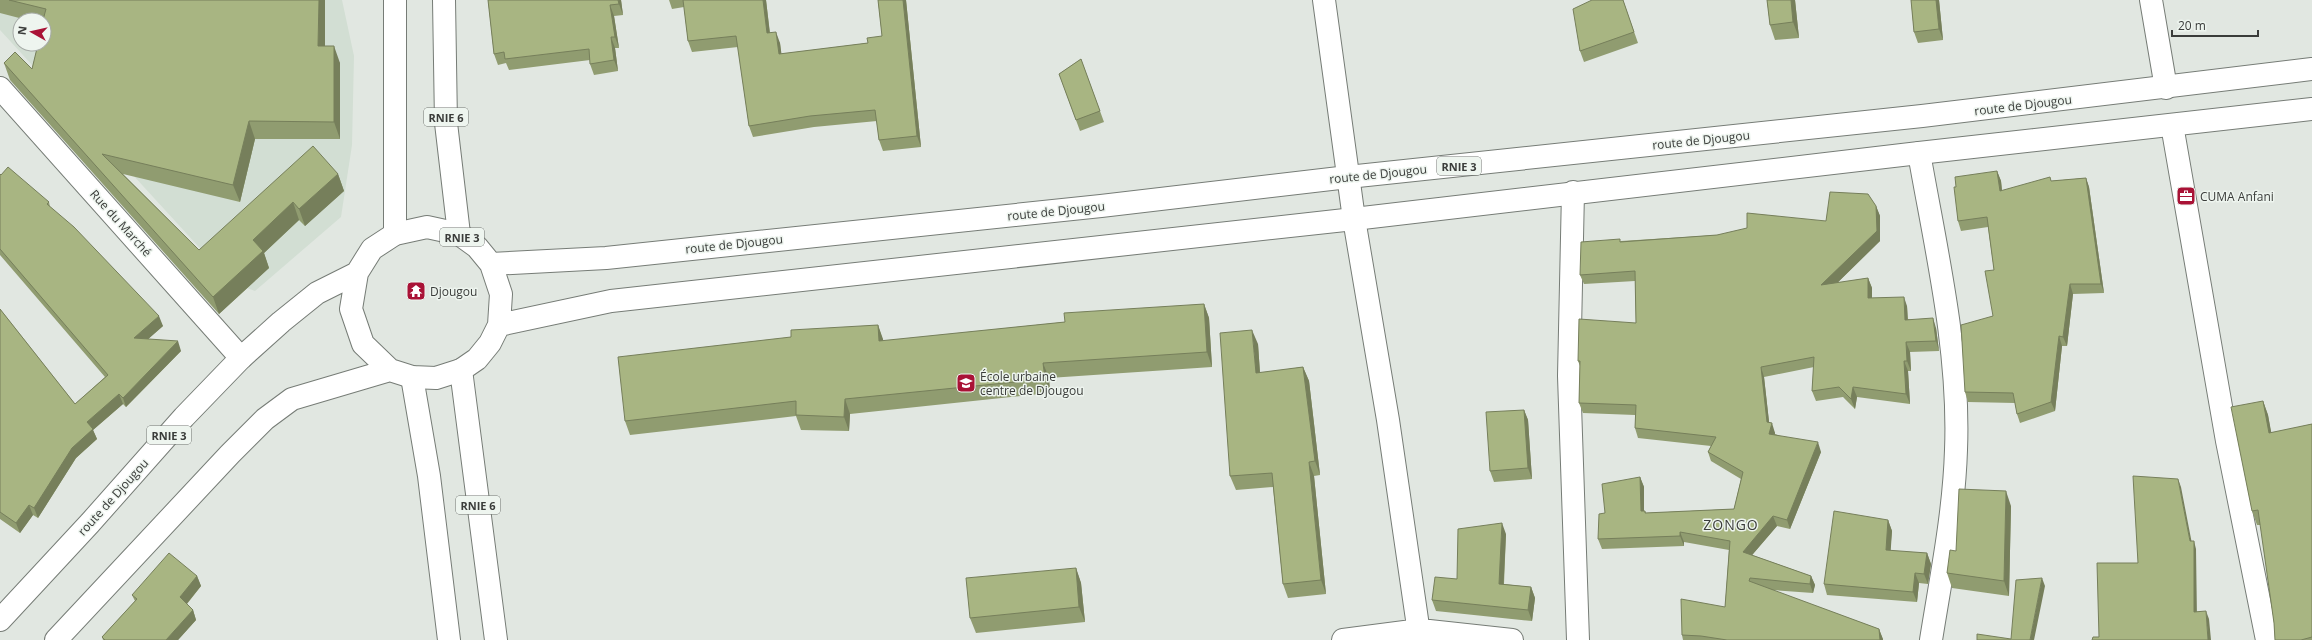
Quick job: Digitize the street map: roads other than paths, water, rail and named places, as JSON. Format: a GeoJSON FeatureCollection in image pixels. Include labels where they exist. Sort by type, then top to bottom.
{"type":"FeatureCollection","features":[{"type":"Feature","properties":{"kind":"main road"},"geometry":{"type":"LineString","coordinates":[[395,0],[395,234]]}},
{"type":"Feature","properties":{"kind":"main road","name":"RNIE 6"},"geometry":{"type":"LineString","coordinates":[[444,0],[446,123],[459,234]]}},
{"type":"Feature","properties":{"kind":"main road"},"geometry":{"type":"LineString","coordinates":[[1324,0],[1354,219],[1420,635]]}},
{"type":"Feature","properties":{"kind":"main road"},"geometry":{"type":"LineString","coordinates":[[2151,0],[2166,88]]}},
{"type":"Feature","properties":{"kind":"main road","name":"route de Djougou"},"geometry":{"type":"LineString","coordinates":[[491,264],[614,257],[1101,206],[1348,177],[1813,128],[2166,88],[2312,69]]}},
{"type":"Feature","properties":{"kind":"main road","name":"Rue du Marché"},"geometry":{"type":"LineString","coordinates":[[0,88],[241,358]]}},
{"type":"Feature","properties":{"kind":"main road"},"geometry":{"type":"LineString","coordinates":[[499,325],[611,301],[1354,219],[1573,192],[2312,110]]}},
{"type":"Feature","properties":{"kind":"main road"},"geometry":{"type":"LineString","coordinates":[[2172,125],[2227,442],[2266,640]]}},
{"type":"Feature","properties":{"kind":"main road"},"geometry":{"type":"LineString","coordinates":[[1919,153],[1947,313],[1955,406],[1956,450],[1949,524],[1931,640]]}},
{"type":"Feature","properties":{"kind":"main road"},"geometry":{"type":"LineString","coordinates":[[1573,192],[1569,376],[1578,640]]}},
{"type":"Feature","properties":{"kind":"main road","name":"RNIE 3"},"geometry":{"type":"LineString","coordinates":[[426,227],[459,234],[477,246],[491,264],[501,294],[499,325],[490,343],[477,359],[461,370],[436,378],[412,378],[390,370],[363,344],[351,309],[357,273],[372,250],[395,234],[426,227]]}},
{"type":"Feature","properties":{"kind":"main road","name":"route de Djougou"},"geometry":{"type":"LineString","coordinates":[[0,620],[90,524],[184,417],[241,358],[280,322],[317,293],[357,273]]}},
{"type":"Feature","properties":{"kind":"main road"},"geometry":{"type":"LineString","coordinates":[[56,640],[264,419],[292,399],[390,370]]}},
{"type":"Feature","properties":{"kind":"main road","name":"RNIE 6"},"geometry":{"type":"LineString","coordinates":[[461,370],[496,640]]}},
{"type":"Feature","properties":{"kind":"main road"},"geometry":{"type":"LineString","coordinates":[[412,378],[430,476],[449,640]]}},
{"type":"Feature","properties":{"kind":"main road"},"geometry":{"type":"LineString","coordinates":[[1343,640],[1420,635],[1512,640]]}},
{"type":"Feature","properties":{"kind":"place","name":"CUMA Anfani"},"geometry":{"type":"Point","coordinates":[2186,196]}},
{"type":"Feature","properties":{"kind":"place","name":"Djougou"},"geometry":{"type":"Point","coordinates":[416,291]}},
{"type":"Feature","properties":{"kind":"place","name":"École urbaine centre de Djougou"},"geometry":{"type":"Point","coordinates":[966,383]}},
{"type":"Feature","properties":{"kind":"district","name":"ZONGO"},"geometry":{"type":"Point","coordinates":[1731,524]}}]}
